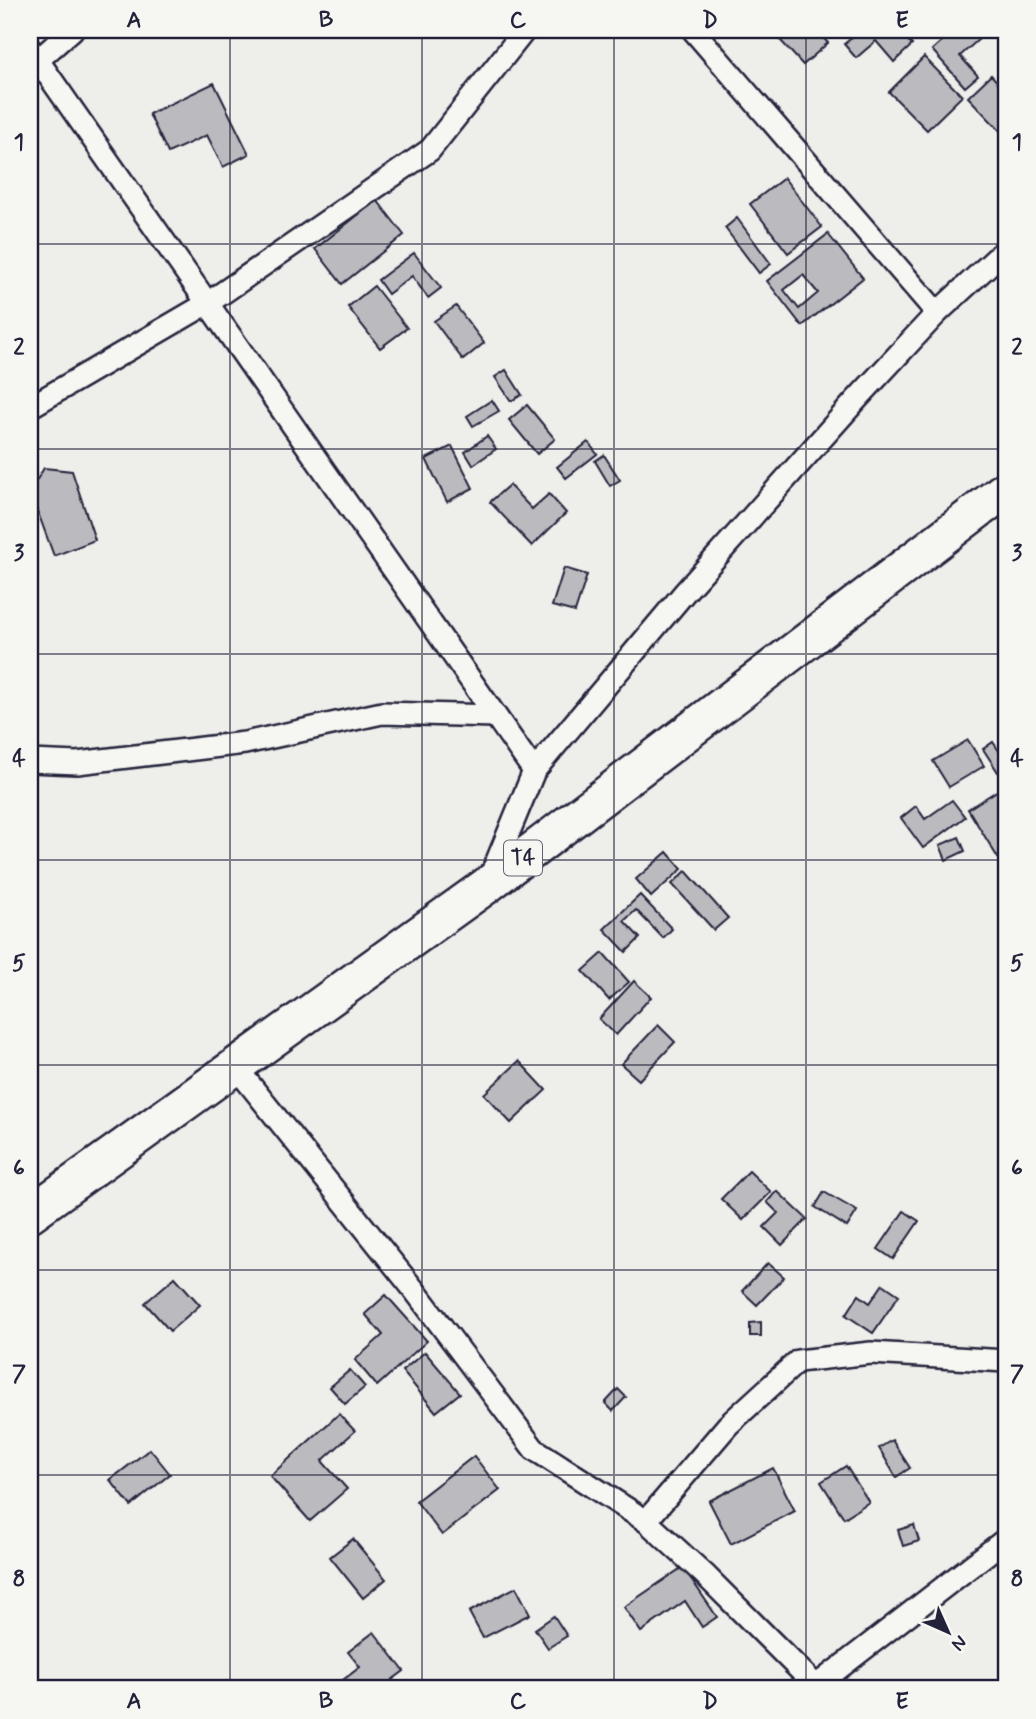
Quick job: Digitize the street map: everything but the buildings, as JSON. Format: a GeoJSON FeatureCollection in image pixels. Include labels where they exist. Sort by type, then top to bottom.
{"type":"FeatureCollection","features":[{"type":"Feature","properties":{"kind":"highway","name":"T4"},"geometry":{"type":"LineString","coordinates":[[30,1214],[486,886],[1006,489]]}},
{"type":"Feature","properties":{"kind":"street"},"geometry":{"type":"LineString","coordinates":[[72,30],[34,55],[534,771]]}},
{"type":"Feature","properties":{"kind":"street"},"geometry":{"type":"LineString","coordinates":[[30,407],[208,303],[430,150],[525,30]]}},
{"type":"Feature","properties":{"kind":"street"},"geometry":{"type":"LineString","coordinates":[[693,30],[937,313]]}},
{"type":"Feature","properties":{"kind":"street"},"geometry":{"type":"LineString","coordinates":[[486,886],[534,771],[694,582],[937,313],[1006,249]]}},
{"type":"Feature","properties":{"kind":"street"},"geometry":{"type":"LineString","coordinates":[[30,761],[77,764],[245,743],[382,713],[495,716]]}},
{"type":"Feature","properties":{"kind":"street"},"geometry":{"type":"LineString","coordinates":[[235,1066],[415,1290],[534,1449],[646,1521],[704,1574],[815,1688],[1006,1539]]}},
{"type":"Feature","properties":{"kind":"street"},"geometry":{"type":"LineString","coordinates":[[646,1521],[728,1425],[798,1361],[872,1353],[1006,1361]]}}]}
